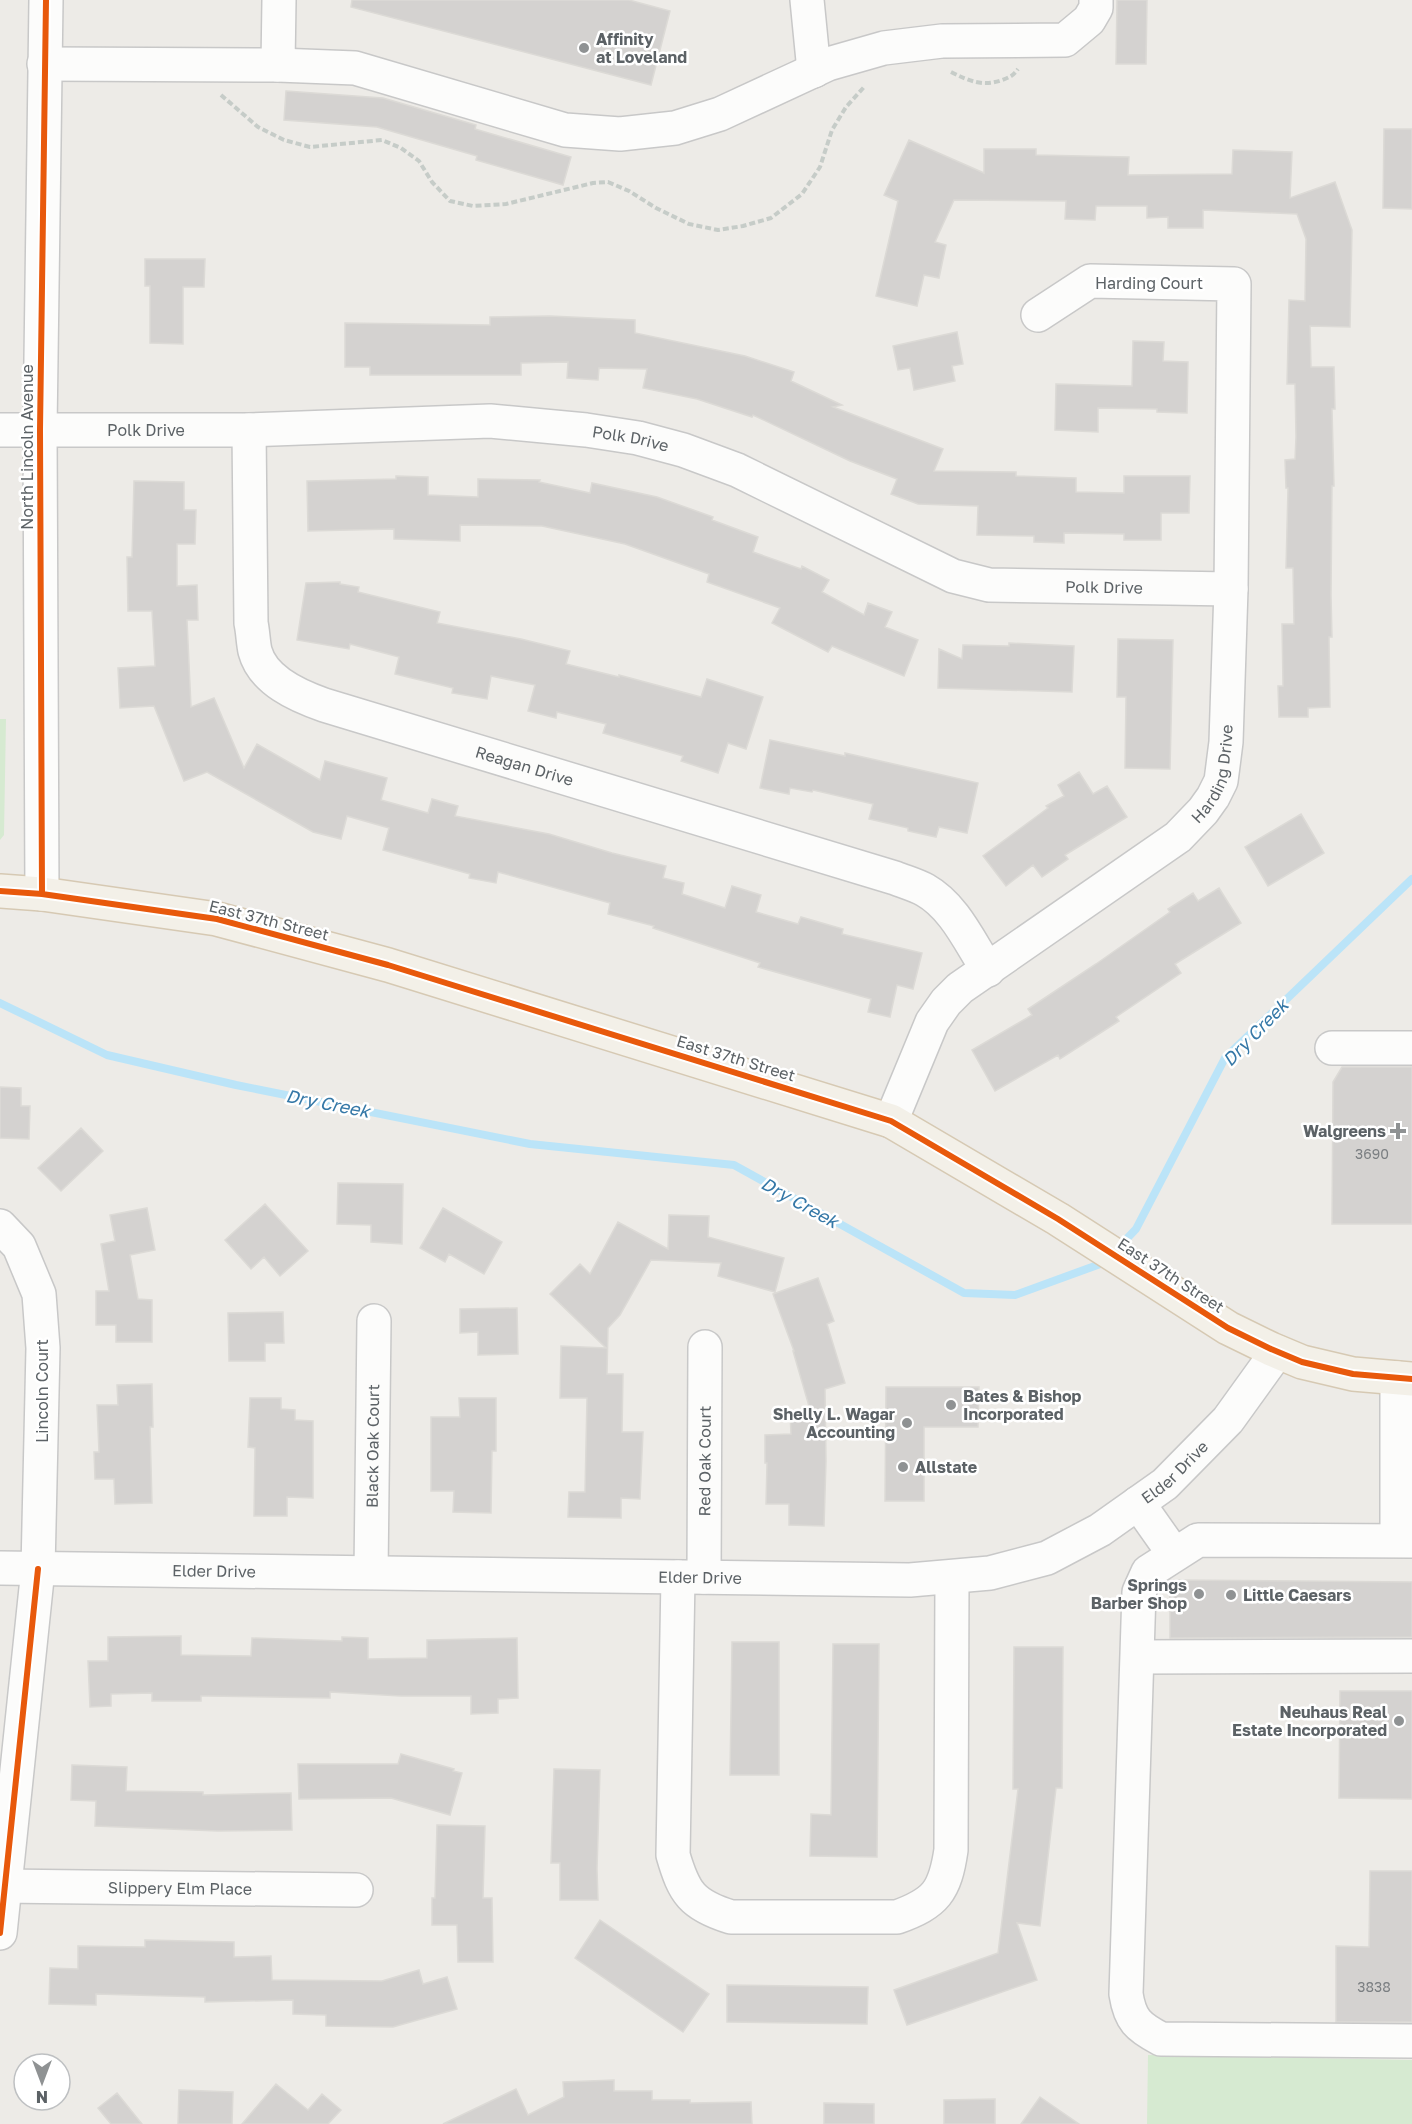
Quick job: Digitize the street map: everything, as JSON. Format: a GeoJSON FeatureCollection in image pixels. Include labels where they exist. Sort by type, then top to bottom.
{"type":"FeatureCollection","features":[{"type":"Feature","properties":{"kind":"main road","name":"East 37th Street"},"geometry":{"type":"LineString","coordinates":[[0,891],[42,894],[217,919],[388,965],[891,1121],[1058,1219],[1228,1328],[1302,1362],[1353,1374],[1404,1379]]}},
{"type":"Feature","properties":{"kind":"street","name":"North Lincoln Avenue"},"geometry":{"type":"LineString","coordinates":[[42,894],[40,430],[46,0]]}},
{"type":"Feature","properties":{"kind":"street"},"geometry":{"type":"LineString","coordinates":[[278,65],[279,0]]}},
{"type":"Feature","properties":{"kind":"street"},"geometry":{"type":"LineString","coordinates":[[807,0],[814,71]]}},
{"type":"Feature","properties":{"kind":"street"},"geometry":{"type":"LineString","coordinates":[[44,64],[278,65],[355,68],[565,130],[620,134],[675,128],[720,114],[839,61],[896,47],[942,41],[1065,39],[1089,20],[1096,8],[1096,0]]}},
{"type":"Feature","properties":{"kind":"street","name":"Harding Court"},"geometry":{"type":"LineString","coordinates":[[1038,315],[1090,281],[1234,284]]}},
{"type":"Feature","properties":{"kind":"street","name":"Harding Drive"},"geometry":{"type":"LineString","coordinates":[[891,1121],[932,1022],[946,1002],[960,988],[1178,837],[1203,811],[1221,781],[1226,742],[1231,589],[1234,284]]}},
{"type":"Feature","properties":{"kind":"street","name":"Polk Drive"},"geometry":{"type":"LineString","coordinates":[[0,430],[249,430],[490,421],[540,424],[638,438],[683,450],[738,470],[938,571],[989,585],[1231,589]]}},
{"type":"Feature","properties":{"kind":"street","name":"Reagan Drive"},"geometry":{"type":"LineString","coordinates":[[249,430],[251,623],[255,652],[260,663],[276,681],[303,698],[324,705],[895,878],[925,890],[941,902],[954,917],[987,970]]}},
{"type":"Feature","properties":{"kind":"street"},"geometry":{"type":"LineString","coordinates":[[1332,1048],[1412,1048]]}},
{"type":"Feature","properties":{"kind":"street","name":"Lincoln Court"},"geometry":{"type":"LineString","coordinates":[[0,1226],[20,1246],[39,1294],[43,1348],[38,1569]]}},
{"type":"Feature","properties":{"kind":"street","name":"Black Oak Court"},"geometry":{"type":"LineString","coordinates":[[371,1572],[374,1321]]}},
{"type":"Feature","properties":{"kind":"street","name":"Red Oak Court"},"geometry":{"type":"LineString","coordinates":[[705,1347],[673,1855],[680,1877],[691,1897],[710,1910],[731,1917],[897,1917],[919,1909],[938,1893],[948,1874],[951,1850],[952,1577]]}},
{"type":"Feature","properties":{"kind":"street","name":"Elder Drive"},"geometry":{"type":"LineString","coordinates":[[0,1568],[910,1580],[990,1572],[1047,1558],[1100,1530],[1165,1484],[1228,1420],[1277,1352]]}},
{"type":"Feature","properties":{"kind":"street"},"geometry":{"type":"LineString","coordinates":[[1404,1379],[1405,1540],[1198,1540],[1148,1572],[1139,1592],[1126,1995],[1128,2010],[1136,2023],[1161,2039],[1412,2041]]}},
{"type":"Feature","properties":{"kind":"street"},"geometry":{"type":"LineString","coordinates":[[1138,1503],[1174,1554]]}},
{"type":"Feature","properties":{"kind":"street"},"geometry":{"type":"LineString","coordinates":[[0,1933],[2,1886],[38,1569]]}},
{"type":"Feature","properties":{"kind":"street"},"geometry":{"type":"LineString","coordinates":[[1138,1657],[1412,1656]]}},
{"type":"Feature","properties":{"kind":"street","name":"Slippery Elm Place"},"geometry":{"type":"LineString","coordinates":[[2,1886],[356,1890]]}},
{"type":"Feature","properties":{"kind":"green space"},"geometry":{"type":"Polygon","coordinates":[[[0,719],[6,719],[4,835],[0,840],[0,719]]]}},
{"type":"Feature","properties":{"kind":"green space"},"geometry":{"type":"Polygon","coordinates":[[[1148,2055],[1412,2060],[1412,2124],[1147,2124],[1148,2055]]]}},
{"type":"Feature","properties":{"kind":"building","name":"Affinity at Loveland"},"geometry":{"type":"Polygon","coordinates":[[[352,0],[629,0],[670,11],[651,85],[351,7],[352,0]]]}},
{"type":"Feature","properties":{"kind":"building"},"geometry":{"type":"Polygon","coordinates":[[[1117,0],[1147,0],[1146,64],[1116,64],[1117,0]]]}},
{"type":"Feature","properties":{"kind":"building"},"geometry":{"type":"Polygon","coordinates":[[[286,91],[383,98],[476,125],[475,129],[571,157],[563,185],[476,160],[477,156],[377,127],[284,120],[286,91]]]}},
{"type":"Feature","properties":{"kind":"building"},"geometry":{"type":"Polygon","coordinates":[[[1384,129],[1412,129],[1412,209],[1383,208],[1384,129]]]}},
{"type":"Feature","properties":{"kind":"building"},"geometry":{"type":"Polygon","coordinates":[[[909,140],[984,173],[984,149],[1036,149],[1036,155],[1129,157],[1128,175],[1232,174],[1233,150],[1292,152],[1290,198],[1335,182],[1352,230],[1350,327],[1310,326],[1311,367],[1334,367],[1332,637],[1329,637],[1330,707],[1308,708],[1308,717],[1279,717],[1278,686],[1283,686],[1282,624],[1294,624],[1293,568],[1286,568],[1288,488],[1286,488],[1285,460],[1295,459],[1296,437],[1295,384],[1287,384],[1289,300],[1305,301],[1306,239],[1297,214],[1203,210],[1203,228],[1168,228],[1168,217],[1147,218],[1147,206],[1096,206],[1095,220],[1065,219],[1066,201],[954,200],[935,242],[946,245],[939,278],[924,275],[917,306],[876,296],[898,201],[884,195],[909,140]]]}},
{"type":"Feature","properties":{"kind":"building"},"geometry":{"type":"Polygon","coordinates":[[[145,259],[205,259],[204,287],[183,287],[183,344],[150,343],[150,286],[145,286],[145,259]]]}},
{"type":"Feature","properties":{"kind":"building"},"geometry":{"type":"Polygon","coordinates":[[[550,316],[635,320],[635,333],[745,356],[794,372],[791,381],[842,405],[833,407],[943,449],[934,471],[1016,472],[1016,476],[1076,478],[1076,492],[1124,493],[1124,476],[1190,476],[1189,513],[1161,513],[1161,540],[1124,540],[1124,534],[1064,533],[1064,543],[1034,542],[1034,536],[977,535],[978,506],[918,504],[891,494],[897,479],[850,461],[753,415],[752,417],[697,399],[643,388],[647,369],[599,368],[598,380],[567,378],[568,362],[521,363],[521,375],[370,375],[370,367],[345,367],[345,323],[490,325],[490,317],[550,316]]]}},
{"type":"Feature","properties":{"kind":"building"},"geometry":{"type":"Polygon","coordinates":[[[957,332],[963,364],[952,366],[955,381],[914,390],[910,368],[898,370],[893,346],[957,332]]]}},
{"type":"Feature","properties":{"kind":"building"},"geometry":{"type":"Polygon","coordinates":[[[1133,341],[1164,342],[1163,361],[1188,362],[1187,413],[1157,412],[1157,409],[1098,408],[1098,432],[1055,430],[1056,384],[1132,386],[1133,341]]]}},
{"type":"Feature","properties":{"kind":"building"},"geometry":{"type":"Polygon","coordinates":[[[396,476],[428,477],[428,495],[478,497],[478,479],[540,480],[539,482],[590,493],[592,483],[657,497],[713,517],[712,520],[758,537],[753,552],[801,569],[802,566],[829,580],[822,592],[864,615],[868,603],[892,612],[885,627],[918,640],[904,676],[832,646],[828,652],[772,623],[780,608],[707,582],[709,574],[625,544],[542,526],[460,525],[460,541],[394,539],[394,529],[308,531],[307,481],[396,479],[396,476]]]}},
{"type":"Feature","properties":{"kind":"building"},"geometry":{"type":"Polygon","coordinates":[[[134,481],[184,482],[184,510],[196,510],[195,544],[177,544],[177,586],[197,585],[198,620],[187,620],[191,707],[214,698],[244,768],[257,744],[320,780],[325,761],[387,778],[381,800],[428,813],[432,799],[458,806],[455,816],[549,834],[666,866],[663,878],[684,883],[682,894],[725,908],[732,886],[761,895],[756,912],[798,924],[801,917],[843,929],[842,934],[922,953],[913,989],[897,985],[890,1017],[868,1012],[871,999],[758,967],[760,963],[653,928],[654,926],[608,914],[610,903],[498,872],[496,883],[469,878],[470,874],[383,850],[389,828],[347,816],[341,839],[313,832],[207,772],[184,781],[154,706],[120,708],[118,668],[155,666],[152,611],[128,611],[127,557],[132,557],[134,481]]]}},
{"type":"Feature","properties":{"kind":"building"},"geometry":{"type":"Polygon","coordinates":[[[340,582],[340,584],[359,587],[358,592],[440,612],[437,623],[570,651],[566,664],[619,677],[619,675],[701,697],[707,679],[763,697],[746,749],[728,743],[718,773],[681,761],[683,756],[603,733],[606,724],[557,712],[556,718],[528,711],[535,685],[491,676],[487,699],[452,693],[453,688],[395,674],[399,657],[350,644],[349,649],[297,640],[306,583],[340,582]]]}},
{"type":"Feature","properties":{"kind":"building"},"geometry":{"type":"Polygon","coordinates":[[[1118,639],[1173,640],[1170,769],[1125,768],[1126,697],[1117,697],[1118,639]]]}},
{"type":"Feature","properties":{"kind":"building"},"geometry":{"type":"Polygon","coordinates":[[[1009,643],[1074,646],[1072,692],[938,688],[939,649],[962,659],[963,645],[1009,646],[1009,643]]]}},
{"type":"Feature","properties":{"kind":"building"},"geometry":{"type":"Polygon","coordinates":[[[770,740],[845,756],[845,753],[978,783],[967,833],[939,827],[936,837],[908,831],[908,828],[869,819],[873,804],[813,790],[812,792],[790,788],[789,794],[760,788],[770,740]]]}},
{"type":"Feature","properties":{"kind":"building"},"geometry":{"type":"Polygon","coordinates":[[[1079,772],[1093,794],[1107,786],[1127,817],[1065,855],[1068,859],[1042,877],[1033,865],[1006,886],[983,856],[1048,808],[1046,806],[1064,796],[1058,785],[1079,772]]]}},
{"type":"Feature","properties":{"kind":"building"},"geometry":{"type":"Polygon","coordinates":[[[1301,814],[1324,853],[1268,886],[1245,847],[1301,814]]]}},
{"type":"Feature","properties":{"kind":"building"},"geometry":{"type":"Polygon","coordinates":[[[1219,888],[1241,923],[1175,964],[1181,973],[1116,1017],[1119,1021],[1060,1059],[1058,1055],[995,1091],[972,1050],[1032,1015],[1028,1009],[1170,912],[1168,909],[1193,893],[1198,901],[1219,888]]]}},
{"type":"Feature","properties":{"kind":"building","name":"Walgreens"},"geometry":{"type":"Polygon","coordinates":[[[1342,1067],[1412,1067],[1412,1224],[1332,1224],[1333,1082],[1342,1067]]]}},
{"type":"Feature","properties":{"kind":"building"},"geometry":{"type":"Polygon","coordinates":[[[0,1087],[21,1088],[21,1106],[30,1106],[29,1139],[0,1138],[0,1087]]]}},
{"type":"Feature","properties":{"kind":"building"},"geometry":{"type":"Polygon","coordinates":[[[81,1128],[103,1151],[61,1191],[38,1168],[81,1128]]]}},
{"type":"Feature","properties":{"kind":"building"},"geometry":{"type":"Polygon","coordinates":[[[338,1183],[403,1184],[402,1244],[371,1242],[371,1225],[337,1224],[338,1183]]]}},
{"type":"Feature","properties":{"kind":"building"},"geometry":{"type":"Polygon","coordinates":[[[265,1204],[308,1251],[280,1276],[264,1257],[251,1269],[225,1240],[265,1204]]]}},
{"type":"Feature","properties":{"kind":"building"},"geometry":{"type":"Polygon","coordinates":[[[147,1208],[155,1250],[130,1255],[138,1299],[152,1300],[152,1342],[116,1342],[116,1325],[96,1325],[96,1291],[109,1291],[101,1244],[115,1241],[110,1215],[147,1208]]]}},
{"type":"Feature","properties":{"kind":"building"},"geometry":{"type":"Polygon","coordinates":[[[443,1208],[502,1242],[484,1274],[449,1254],[445,1262],[420,1248],[443,1208]]]}},
{"type":"Feature","properties":{"kind":"building"},"geometry":{"type":"Polygon","coordinates":[[[669,1215],[709,1216],[708,1237],[784,1258],[775,1292],[718,1276],[721,1263],[651,1260],[620,1315],[608,1328],[607,1374],[623,1374],[622,1432],[643,1432],[640,1499],[621,1498],[621,1518],[568,1517],[569,1492],[585,1492],[587,1398],[560,1398],[561,1346],[606,1348],[550,1294],[580,1264],[590,1274],[618,1222],[668,1249],[669,1215]]]}},
{"type":"Feature","properties":{"kind":"building"},"geometry":{"type":"Polygon","coordinates":[[[818,1278],[834,1321],[827,1324],[845,1383],[825,1389],[824,1526],[789,1525],[789,1504],[766,1504],[765,1435],[791,1434],[790,1413],[811,1413],[794,1351],[773,1294],[818,1278]]]}},
{"type":"Feature","properties":{"kind":"building"},"geometry":{"type":"Polygon","coordinates":[[[517,1308],[518,1354],[478,1355],[478,1332],[460,1333],[460,1309],[517,1308]]]}},
{"type":"Feature","properties":{"kind":"building"},"geometry":{"type":"Polygon","coordinates":[[[283,1312],[284,1343],[265,1343],[265,1361],[229,1361],[228,1313],[283,1312]]]}},
{"type":"Feature","properties":{"kind":"building"},"geometry":{"type":"Polygon","coordinates":[[[152,1384],[153,1427],[150,1427],[152,1503],[115,1504],[114,1479],[95,1479],[94,1452],[99,1452],[97,1405],[118,1405],[117,1385],[152,1384]]]}},
{"type":"Feature","properties":{"kind":"building"},"geometry":{"type":"Polygon","coordinates":[[[886,1387],[979,1387],[978,1427],[924,1427],[924,1501],[885,1501],[886,1387]]]}},
{"type":"Feature","properties":{"kind":"building"},"geometry":{"type":"Polygon","coordinates":[[[250,1398],[281,1398],[281,1409],[295,1410],[295,1420],[313,1421],[313,1498],[287,1497],[287,1516],[254,1516],[255,1448],[248,1447],[250,1398]]]}},
{"type":"Feature","properties":{"kind":"building"},"geometry":{"type":"Polygon","coordinates":[[[459,1398],[496,1398],[496,1451],[492,1451],[491,1513],[453,1512],[454,1491],[431,1491],[431,1417],[460,1417],[459,1398]]]}},
{"type":"Feature","properties":{"kind":"building"},"geometry":{"type":"Polygon","coordinates":[[[1170,1580],[1412,1582],[1412,1637],[1170,1638],[1170,1580]]]}},
{"type":"Feature","properties":{"kind":"building"},"geometry":{"type":"Polygon","coordinates":[[[181,1636],[181,1655],[251,1656],[252,1638],[342,1641],[342,1637],[368,1638],[368,1659],[427,1658],[427,1640],[517,1638],[518,1698],[498,1699],[498,1713],[471,1714],[471,1696],[401,1696],[330,1692],[330,1698],[201,1696],[201,1701],[152,1701],[152,1693],[111,1694],[111,1706],[90,1707],[88,1661],[108,1661],[108,1637],[181,1636]]]}},
{"type":"Feature","properties":{"kind":"building"},"geometry":{"type":"Polygon","coordinates":[[[732,1642],[779,1642],[779,1775],[730,1775],[732,1642]]]}},
{"type":"Feature","properties":{"kind":"building"},"geometry":{"type":"Polygon","coordinates":[[[833,1644],[879,1644],[877,1857],[810,1856],[811,1814],[831,1815],[833,1644]]]}},
{"type":"Feature","properties":{"kind":"building"},"geometry":{"type":"Polygon","coordinates":[[[1014,1647],[1063,1647],[1062,1788],[1056,1788],[1040,1926],[1017,1923],[1037,1980],[907,2025],[894,1990],[998,1953],[1018,1789],[1013,1789],[1014,1647]]]}},
{"type":"Feature","properties":{"kind":"building"},"geometry":{"type":"Polygon","coordinates":[[[1340,1691],[1412,1691],[1412,1799],[1339,1798],[1340,1691]]]}},
{"type":"Feature","properties":{"kind":"building"},"geometry":{"type":"Polygon","coordinates":[[[401,1754],[462,1773],[450,1815],[391,1798],[299,1799],[298,1764],[398,1764],[401,1754]]]}},
{"type":"Feature","properties":{"kind":"building"},"geometry":{"type":"Polygon","coordinates":[[[72,1765],[127,1767],[126,1791],[203,1792],[203,1795],[291,1793],[292,1830],[218,1831],[95,1826],[96,1801],[71,1800],[72,1765]]]}},
{"type":"Feature","properties":{"kind":"building"},"geometry":{"type":"Polygon","coordinates":[[[554,1769],[600,1770],[598,1900],[560,1900],[560,1863],[551,1863],[554,1769]]]}},
{"type":"Feature","properties":{"kind":"building"},"geometry":{"type":"Polygon","coordinates":[[[437,1825],[485,1826],[483,1898],[492,1898],[493,1962],[458,1962],[457,1925],[432,1925],[437,1825]]]}},
{"type":"Feature","properties":{"kind":"building"},"geometry":{"type":"Polygon","coordinates":[[[1370,1871],[1412,1871],[1412,2022],[1336,2022],[1336,1946],[1369,1947],[1370,1871]]]}},
{"type":"Feature","properties":{"kind":"building"},"geometry":{"type":"Polygon","coordinates":[[[600,1920],[709,1994],[683,2032],[575,1958],[600,1920]]]}},
{"type":"Feature","properties":{"kind":"building"},"geometry":{"type":"Polygon","coordinates":[[[145,1940],[234,1942],[234,1957],[271,1956],[272,1980],[382,1981],[419,1970],[423,1984],[447,1977],[457,2009],[393,2027],[326,2026],[326,2015],[293,2014],[293,2000],[205,2002],[205,1997],[96,1994],[96,2005],[49,2004],[50,1968],[78,1969],[78,1946],[145,1947],[145,1940]]]}},
{"type":"Feature","properties":{"kind":"building"},"geometry":{"type":"Polygon","coordinates":[[[727,1985],[868,1987],[867,2024],[727,2022],[727,1985]]]}},
{"type":"Feature","properties":{"kind":"building"},"geometry":{"type":"Polygon","coordinates":[[[614,2080],[614,2091],[652,2091],[652,2100],[690,2100],[690,2103],[751,2102],[752,2124],[443,2124],[516,2089],[528,2115],[564,2097],[563,2082],[614,2080]]]}},
{"type":"Feature","properties":{"kind":"building"},"geometry":{"type":"Polygon","coordinates":[[[276,2084],[308,2110],[322,2094],[341,2110],[328,2124],[242,2124],[276,2084]]]}},
{"type":"Feature","properties":{"kind":"building"},"geometry":{"type":"Polygon","coordinates":[[[179,2090],[233,2092],[232,2124],[178,2124],[179,2090]]]}},
{"type":"Feature","properties":{"kind":"building"},"geometry":{"type":"Polygon","coordinates":[[[117,2093],[142,2124],[111,2124],[98,2108],[117,2093]]]}},
{"type":"Feature","properties":{"kind":"building"},"geometry":{"type":"Polygon","coordinates":[[[1040,2097],[1079,2124],[1021,2124],[1040,2097]]]}},
{"type":"Feature","properties":{"kind":"building"},"geometry":{"type":"Polygon","coordinates":[[[995,2099],[995,2124],[944,2124],[944,2100],[995,2099]]]}},
{"type":"Feature","properties":{"kind":"building"},"geometry":{"type":"Polygon","coordinates":[[[824,2103],[874,2104],[874,2124],[824,2124],[824,2103]]]}},
{"type":"Feature","properties":{"kind":"waterway","name":"Dry Creek"},"geometry":{"type":"LineString","coordinates":[[1117,1249],[1136,1229],[1225,1058],[1412,879]]}},
{"type":"Feature","properties":{"kind":"waterway","name":"Dry Creek"},"geometry":{"type":"LineString","coordinates":[[0,1003],[107,1055],[236,1085],[530,1144],[734,1165],[964,1293],[1015,1295],[1103,1263],[1107,1258]]}},
{"type":"Feature","properties":{"kind":"cycle path"},"geometry":{"type":"LineString","coordinates":[[42,894],[40,430],[46,0]]}},
{"type":"Feature","properties":{"kind":"cycle path"},"geometry":{"type":"LineString","coordinates":[[0,891],[42,894],[217,919],[388,965],[891,1121],[1058,1219],[1228,1328],[1302,1362],[1353,1374],[1412,1379]]}},
{"type":"Feature","properties":{"kind":"cycle path"},"geometry":{"type":"LineString","coordinates":[[0,1933],[38,1569]]}},
{"type":"Feature","properties":{"kind":"place","name":"Affinity at Loveland"},"geometry":{"type":"Point","coordinates":[584,48]}},
{"type":"Feature","properties":{"kind":"place","name":"Walgreens"},"geometry":{"type":"Point","coordinates":[1398,1131]}},
{"type":"Feature","properties":{"kind":"place","name":"Bates & Bishop Incorporated"},"geometry":{"type":"Point","coordinates":[951,1405]}},
{"type":"Feature","properties":{"kind":"place","name":"Shelly L. Wagar Accounting"},"geometry":{"type":"Point","coordinates":[907,1423]}},
{"type":"Feature","properties":{"kind":"place","name":"Allstate"},"geometry":{"type":"Point","coordinates":[903,1467]}},
{"type":"Feature","properties":{"kind":"place","name":"Springs Barber Shop"},"geometry":{"type":"Point","coordinates":[1199,1594]}},
{"type":"Feature","properties":{"kind":"place","name":"Little Caesars"},"geometry":{"type":"Point","coordinates":[1231,1595]}},
{"type":"Feature","properties":{"kind":"place","name":"Neuhaus Real Estate Incorporated"},"geometry":{"type":"Point","coordinates":[1399,1721]}}]}
